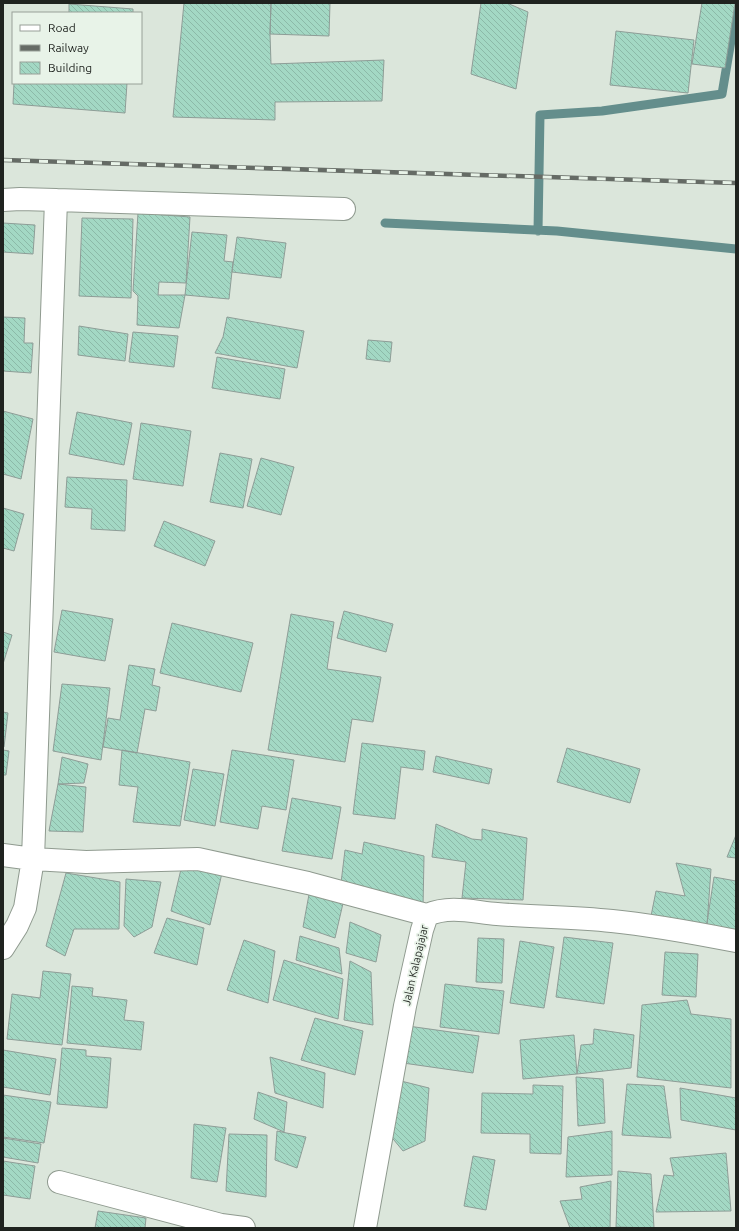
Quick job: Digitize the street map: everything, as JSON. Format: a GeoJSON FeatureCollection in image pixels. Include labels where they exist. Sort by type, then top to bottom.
{"type":"FeatureCollection","features":[{"type":"Feature","properties":{"kind":"street"},"geometry":{"type":"LineString","coordinates":[[3,200],[20,199],[344,209]]}},
{"type":"Feature","properties":{"kind":"street"},"geometry":{"type":"LineString","coordinates":[[3,948],[25,908],[33,859],[56,200]]}},
{"type":"Feature","properties":{"kind":"street"},"geometry":{"type":"LineString","coordinates":[[3,855],[33,859],[86,862],[198,859],[308,883],[427,914]]}},
{"type":"Feature","properties":{"kind":"street","name":"Jalan Kalapajajar"},"geometry":{"type":"LineString","coordinates":[[365,1228],[404,1006],[427,914],[435,911],[463,910],[496,914],[612,921],[736,940]]}},
{"type":"Feature","properties":{"kind":"street"},"geometry":{"type":"LineString","coordinates":[[59,1182],[222,1225],[244,1228]]}},
{"type":"Feature","properties":{"kind":"building"},"geometry":{"type":"Polygon","coordinates":[[[184,3],[271,3],[271,64],[384,60],[382,101],[275,102],[275,120],[173,117],[184,3]]]}},
{"type":"Feature","properties":{"kind":"building"},"geometry":{"type":"Polygon","coordinates":[[[271,3],[330,3],[329,36],[270,34],[271,3]]]}},
{"type":"Feature","properties":{"kind":"building"},"geometry":{"type":"Polygon","coordinates":[[[481,3],[507,3],[528,12],[516,89],[471,74],[481,3]]]}},
{"type":"Feature","properties":{"kind":"building"},"geometry":{"type":"Polygon","coordinates":[[[702,3],[735,3],[725,68],[692,64],[702,3]]]}},
{"type":"Feature","properties":{"kind":"building"},"geometry":{"type":"Polygon","coordinates":[[[69,4],[133,9],[133,12],[69,12],[69,4]]]}},
{"type":"Feature","properties":{"kind":"building"},"geometry":{"type":"Polygon","coordinates":[[[616,31],[694,40],[688,93],[610,85],[616,31]]]}},
{"type":"Feature","properties":{"kind":"building"},"geometry":{"type":"Polygon","coordinates":[[[14,84],[127,84],[125,113],[13,104],[14,84]]]}},
{"type":"Feature","properties":{"kind":"building"},"geometry":{"type":"Polygon","coordinates":[[[138,213],[190,217],[186,283],[159,282],[158,295],[185,295],[179,328],[137,325],[138,296],[133,291],[138,213]]]}},
{"type":"Feature","properties":{"kind":"building"},"geometry":{"type":"Polygon","coordinates":[[[82,218],[133,219],[131,298],[79,296],[82,218]]]}},
{"type":"Feature","properties":{"kind":"building"},"geometry":{"type":"Polygon","coordinates":[[[3,223],[35,225],[33,254],[3,252],[3,223]]]}},
{"type":"Feature","properties":{"kind":"building"},"geometry":{"type":"Polygon","coordinates":[[[192,232],[227,235],[224,261],[233,262],[229,299],[185,295],[192,232]]]}},
{"type":"Feature","properties":{"kind":"building"},"geometry":{"type":"Polygon","coordinates":[[[237,237],[286,243],[281,278],[232,272],[237,237]]]}},
{"type":"Feature","properties":{"kind":"building"},"geometry":{"type":"Polygon","coordinates":[[[3,317],[25,318],[24,343],[33,343],[31,373],[3,371],[3,317]]]}},
{"type":"Feature","properties":{"kind":"building"},"geometry":{"type":"Polygon","coordinates":[[[227,317],[304,331],[297,368],[215,353],[223,337],[227,317]]]}},
{"type":"Feature","properties":{"kind":"building"},"geometry":{"type":"Polygon","coordinates":[[[79,326],[128,334],[125,361],[78,355],[79,326]]]}},
{"type":"Feature","properties":{"kind":"building"},"geometry":{"type":"Polygon","coordinates":[[[133,332],[178,336],[174,367],[129,362],[133,332]]]}},
{"type":"Feature","properties":{"kind":"building"},"geometry":{"type":"Polygon","coordinates":[[[368,340],[392,342],[390,362],[366,359],[368,340]]]}},
{"type":"Feature","properties":{"kind":"building"},"geometry":{"type":"Polygon","coordinates":[[[217,357],[285,369],[280,399],[212,388],[217,357]]]}},
{"type":"Feature","properties":{"kind":"building"},"geometry":{"type":"Polygon","coordinates":[[[3,411],[33,419],[21,479],[3,474],[3,411]]]}},
{"type":"Feature","properties":{"kind":"building"},"geometry":{"type":"Polygon","coordinates":[[[77,412],[132,423],[124,465],[69,454],[77,412]]]}},
{"type":"Feature","properties":{"kind":"building"},"geometry":{"type":"Polygon","coordinates":[[[141,423],[191,431],[183,486],[133,479],[141,423]]]}},
{"type":"Feature","properties":{"kind":"building"},"geometry":{"type":"Polygon","coordinates":[[[220,453],[252,459],[243,508],[210,502],[220,453]]]}},
{"type":"Feature","properties":{"kind":"building"},"geometry":{"type":"Polygon","coordinates":[[[261,458],[294,467],[281,515],[247,506],[261,458]]]}},
{"type":"Feature","properties":{"kind":"building"},"geometry":{"type":"Polygon","coordinates":[[[67,477],[127,480],[125,531],[91,529],[92,509],[65,507],[67,477]]]}},
{"type":"Feature","properties":{"kind":"building"},"geometry":{"type":"Polygon","coordinates":[[[3,508],[24,514],[14,551],[3,548],[3,508]]]}},
{"type":"Feature","properties":{"kind":"building"},"geometry":{"type":"Polygon","coordinates":[[[164,521],[215,541],[205,566],[154,546],[164,521]]]}},
{"type":"Feature","properties":{"kind":"building"},"geometry":{"type":"Polygon","coordinates":[[[62,610],[113,619],[105,661],[54,652],[62,610]]]}},
{"type":"Feature","properties":{"kind":"building"},"geometry":{"type":"Polygon","coordinates":[[[344,611],[393,624],[386,652],[337,638],[344,611]]]}},
{"type":"Feature","properties":{"kind":"building"},"geometry":{"type":"Polygon","coordinates":[[[291,614],[334,622],[327,669],[381,677],[373,722],[352,719],[345,762],[268,750],[291,614]]]}},
{"type":"Feature","properties":{"kind":"building"},"geometry":{"type":"Polygon","coordinates":[[[172,623],[253,643],[241,692],[160,673],[172,623]]]}},
{"type":"Feature","properties":{"kind":"building"},"geometry":{"type":"Polygon","coordinates":[[[3,632],[12,635],[3,664],[3,632]]]}},
{"type":"Feature","properties":{"kind":"building"},"geometry":{"type":"Polygon","coordinates":[[[129,665],[155,669],[152,685],[160,687],[156,711],[145,709],[137,753],[103,747],[108,718],[120,720],[129,665]]]}},
{"type":"Feature","properties":{"kind":"building"},"geometry":{"type":"Polygon","coordinates":[[[62,684],[110,688],[101,760],[53,751],[62,684]]]}},
{"type":"Feature","properties":{"kind":"building"},"geometry":{"type":"Polygon","coordinates":[[[3,712],[8,713],[4,747],[3,747],[3,712]]]}},
{"type":"Feature","properties":{"kind":"building"},"geometry":{"type":"Polygon","coordinates":[[[362,743],[425,751],[423,770],[401,767],[395,819],[353,814],[362,743]]]}},
{"type":"Feature","properties":{"kind":"building"},"geometry":{"type":"Polygon","coordinates":[[[567,748],[640,769],[630,803],[557,782],[567,748]]]}},
{"type":"Feature","properties":{"kind":"building"},"geometry":{"type":"Polygon","coordinates":[[[3,750],[9,751],[6,775],[3,775],[3,750]]]}},
{"type":"Feature","properties":{"kind":"building"},"geometry":{"type":"Polygon","coordinates":[[[122,750],[190,762],[180,826],[133,822],[138,787],[119,785],[122,750]]]}},
{"type":"Feature","properties":{"kind":"building"},"geometry":{"type":"Polygon","coordinates":[[[232,750],[294,760],[286,810],[262,806],[258,829],[220,822],[232,750]]]}},
{"type":"Feature","properties":{"kind":"building"},"geometry":{"type":"Polygon","coordinates":[[[436,756],[492,769],[489,784],[433,772],[436,756]]]}},
{"type":"Feature","properties":{"kind":"building"},"geometry":{"type":"Polygon","coordinates":[[[62,757],[88,764],[84,783],[58,784],[62,757]]]}},
{"type":"Feature","properties":{"kind":"building"},"geometry":{"type":"Polygon","coordinates":[[[193,769],[224,774],[215,826],[184,820],[193,769]]]}},
{"type":"Feature","properties":{"kind":"building"},"geometry":{"type":"Polygon","coordinates":[[[58,784],[86,787],[83,832],[49,831],[58,784]]]}},
{"type":"Feature","properties":{"kind":"building"},"geometry":{"type":"Polygon","coordinates":[[[292,798],[341,807],[332,859],[282,851],[292,798]]]}},
{"type":"Feature","properties":{"kind":"building"},"geometry":{"type":"Polygon","coordinates":[[[436,824],[472,839],[482,840],[482,829],[527,838],[523,900],[462,898],[466,862],[432,857],[436,824]]]}},
{"type":"Feature","properties":{"kind":"building"},"geometry":{"type":"Polygon","coordinates":[[[736,835],[736,858],[727,857],[736,835]]]}},
{"type":"Feature","properties":{"kind":"building"},"geometry":{"type":"Polygon","coordinates":[[[364,842],[424,856],[423,908],[341,883],[345,850],[362,854],[364,842]]]}},
{"type":"Feature","properties":{"kind":"building"},"geometry":{"type":"Polygon","coordinates":[[[676,863],[711,869],[707,926],[650,921],[656,891],[685,896],[676,863]]]}},
{"type":"Feature","properties":{"kind":"building"},"geometry":{"type":"Polygon","coordinates":[[[182,865],[222,873],[210,925],[171,911],[182,865]]]}},
{"type":"Feature","properties":{"kind":"building"},"geometry":{"type":"Polygon","coordinates":[[[66,873],[120,882],[119,929],[74,929],[65,956],[46,946],[66,873]]]}},
{"type":"Feature","properties":{"kind":"building"},"geometry":{"type":"Polygon","coordinates":[[[714,877],[736,881],[736,932],[706,929],[714,877]]]}},
{"type":"Feature","properties":{"kind":"building"},"geometry":{"type":"Polygon","coordinates":[[[126,879],[161,882],[152,927],[134,937],[124,926],[126,879]]]}},
{"type":"Feature","properties":{"kind":"building"},"geometry":{"type":"Polygon","coordinates":[[[310,889],[344,899],[335,938],[303,927],[310,889]]]}},
{"type":"Feature","properties":{"kind":"building"},"geometry":{"type":"Polygon","coordinates":[[[167,918],[204,928],[197,965],[154,953],[167,918]]]}},
{"type":"Feature","properties":{"kind":"building"},"geometry":{"type":"Polygon","coordinates":[[[350,922],[381,935],[376,962],[346,953],[350,922]]]}},
{"type":"Feature","properties":{"kind":"building"},"geometry":{"type":"Polygon","coordinates":[[[300,936],[339,948],[342,974],[296,960],[300,936]]]}},
{"type":"Feature","properties":{"kind":"building"},"geometry":{"type":"Polygon","coordinates":[[[564,937],[613,943],[604,1004],[556,997],[564,937]]]}},
{"type":"Feature","properties":{"kind":"building"},"geometry":{"type":"Polygon","coordinates":[[[478,938],[504,939],[502,983],[476,982],[478,938]]]}},
{"type":"Feature","properties":{"kind":"building"},"geometry":{"type":"Polygon","coordinates":[[[244,940],[275,951],[268,1003],[227,990],[244,940]]]}},
{"type":"Feature","properties":{"kind":"building"},"geometry":{"type":"Polygon","coordinates":[[[520,941],[554,947],[544,1008],[510,1003],[520,941]]]}},
{"type":"Feature","properties":{"kind":"building"},"geometry":{"type":"Polygon","coordinates":[[[665,952],[698,954],[696,997],[662,995],[665,952]]]}},
{"type":"Feature","properties":{"kind":"building"},"geometry":{"type":"Polygon","coordinates":[[[284,960],[343,979],[338,1019],[273,1000],[284,960]]]}},
{"type":"Feature","properties":{"kind":"building"},"geometry":{"type":"Polygon","coordinates":[[[350,961],[371,972],[373,1025],[344,1020],[350,961]]]}},
{"type":"Feature","properties":{"kind":"building"},"geometry":{"type":"Polygon","coordinates":[[[43,971],[71,974],[62,1045],[7,1039],[12,994],[40,998],[43,971]]]}},
{"type":"Feature","properties":{"kind":"building"},"geometry":{"type":"Polygon","coordinates":[[[445,984],[504,991],[499,1034],[440,1027],[445,984]]]}},
{"type":"Feature","properties":{"kind":"building"},"geometry":{"type":"Polygon","coordinates":[[[72,986],[93,988],[92,996],[127,1000],[124,1020],[144,1022],[141,1050],[67,1043],[72,986]]]}},
{"type":"Feature","properties":{"kind":"building"},"geometry":{"type":"Polygon","coordinates":[[[687,1000],[691,1014],[731,1019],[731,1088],[637,1077],[642,1005],[687,1000]]]}},
{"type":"Feature","properties":{"kind":"building"},"geometry":{"type":"Polygon","coordinates":[[[315,1018],[363,1031],[355,1075],[301,1060],[315,1018]]]}},
{"type":"Feature","properties":{"kind":"building"},"geometry":{"type":"Polygon","coordinates":[[[408,1026],[479,1036],[473,1073],[403,1063],[408,1026]]]}},
{"type":"Feature","properties":{"kind":"building"},"geometry":{"type":"Polygon","coordinates":[[[594,1029],[634,1035],[631,1068],[577,1074],[581,1045],[593,1044],[594,1029]]]}},
{"type":"Feature","properties":{"kind":"building"},"geometry":{"type":"Polygon","coordinates":[[[574,1035],[577,1074],[523,1079],[520,1040],[574,1035]]]}},
{"type":"Feature","properties":{"kind":"building"},"geometry":{"type":"Polygon","coordinates":[[[62,1048],[86,1050],[86,1056],[111,1058],[107,1108],[57,1104],[62,1048]]]}},
{"type":"Feature","properties":{"kind":"building"},"geometry":{"type":"Polygon","coordinates":[[[3,1050],[56,1059],[50,1095],[3,1087],[3,1050]]]}},
{"type":"Feature","properties":{"kind":"building"},"geometry":{"type":"Polygon","coordinates":[[[270,1057],[325,1073],[323,1108],[275,1093],[270,1057]]]}},
{"type":"Feature","properties":{"kind":"building"},"geometry":{"type":"Polygon","coordinates":[[[576,1077],[603,1079],[605,1123],[578,1126],[576,1077]]]}},
{"type":"Feature","properties":{"kind":"building"},"geometry":{"type":"Polygon","coordinates":[[[401,1081],[429,1088],[425,1141],[403,1151],[389,1134],[401,1081]]]}},
{"type":"Feature","properties":{"kind":"building"},"geometry":{"type":"Polygon","coordinates":[[[627,1084],[664,1086],[671,1138],[622,1135],[627,1084]]]}},
{"type":"Feature","properties":{"kind":"building"},"geometry":{"type":"Polygon","coordinates":[[[533,1085],[563,1086],[561,1154],[530,1153],[530,1134],[481,1133],[482,1093],[533,1094],[533,1085]]]}},
{"type":"Feature","properties":{"kind":"building"},"geometry":{"type":"Polygon","coordinates":[[[680,1088],[736,1098],[736,1130],[681,1120],[680,1088]]]}},
{"type":"Feature","properties":{"kind":"building"},"geometry":{"type":"Polygon","coordinates":[[[258,1092],[287,1102],[284,1132],[254,1119],[258,1092]]]}},
{"type":"Feature","properties":{"kind":"building"},"geometry":{"type":"Polygon","coordinates":[[[3,1095],[51,1102],[44,1143],[3,1137],[3,1095]]]}},
{"type":"Feature","properties":{"kind":"building"},"geometry":{"type":"Polygon","coordinates":[[[194,1124],[226,1128],[217,1182],[191,1178],[194,1124]]]}},
{"type":"Feature","properties":{"kind":"building"},"geometry":{"type":"Polygon","coordinates":[[[277,1131],[306,1137],[297,1168],[275,1160],[277,1131]]]}},
{"type":"Feature","properties":{"kind":"building"},"geometry":{"type":"Polygon","coordinates":[[[612,1131],[612,1175],[566,1177],[568,1137],[612,1131]]]}},
{"type":"Feature","properties":{"kind":"building"},"geometry":{"type":"Polygon","coordinates":[[[229,1134],[267,1135],[266,1197],[226,1191],[229,1134]]]}},
{"type":"Feature","properties":{"kind":"building"},"geometry":{"type":"Polygon","coordinates":[[[3,1138],[41,1144],[38,1163],[3,1157],[3,1138]]]}},
{"type":"Feature","properties":{"kind":"building"},"geometry":{"type":"Polygon","coordinates":[[[726,1153],[731,1211],[656,1212],[664,1175],[674,1176],[670,1158],[726,1153]]]}},
{"type":"Feature","properties":{"kind":"building"},"geometry":{"type":"Polygon","coordinates":[[[473,1156],[495,1160],[486,1210],[464,1206],[473,1156]]]}},
{"type":"Feature","properties":{"kind":"building"},"geometry":{"type":"Polygon","coordinates":[[[3,1161],[35,1166],[30,1199],[3,1195],[3,1161]]]}},
{"type":"Feature","properties":{"kind":"building"},"geometry":{"type":"Polygon","coordinates":[[[618,1171],[651,1174],[654,1228],[616,1227],[618,1171]]]}},
{"type":"Feature","properties":{"kind":"building"},"geometry":{"type":"Polygon","coordinates":[[[611,1181],[610,1228],[570,1228],[560,1201],[582,1199],[580,1187],[611,1181]]]}},
{"type":"Feature","properties":{"kind":"building"},"geometry":{"type":"Polygon","coordinates":[[[98,1211],[146,1218],[145,1228],[95,1228],[98,1211]]]}},
{"type":"Feature","properties":{"kind":"waterway"},"geometry":{"type":"LineString","coordinates":[[538,231],[540,115],[602,111],[722,94],[736,11]]}},
{"type":"Feature","properties":{"kind":"waterway"},"geometry":{"type":"LineString","coordinates":[[385,223],[557,231],[736,249]]}},
{"type":"Feature","properties":{"kind":"railway"},"geometry":{"type":"LineString","coordinates":[[3,160],[736,183]]}}]}
